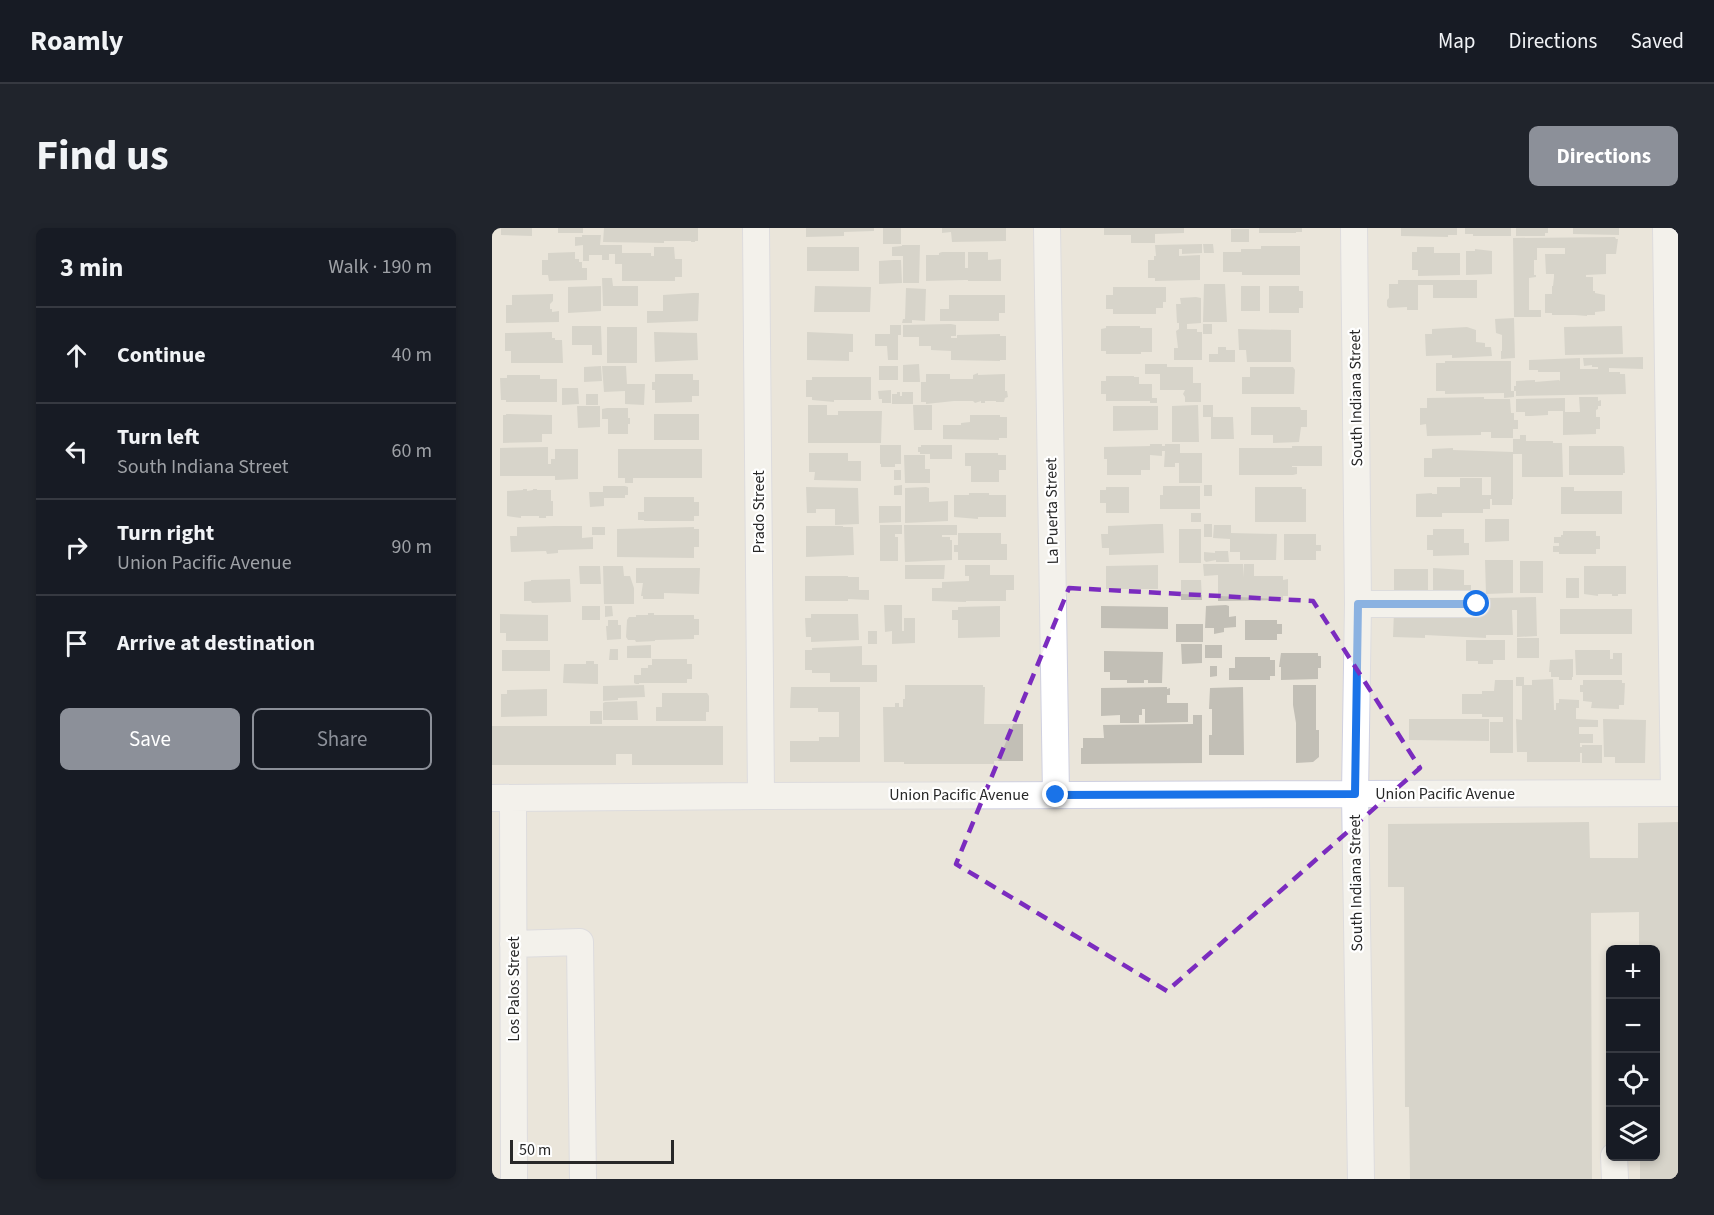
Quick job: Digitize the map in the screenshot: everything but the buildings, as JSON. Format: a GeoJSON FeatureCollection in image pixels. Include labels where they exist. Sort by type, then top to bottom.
{"type":"FeatureCollection","features":[{"type":"Feature","properties":{"kind":"street","name":"Prado Street"},"geometry":{"type":"LineString","coordinates":[[756,228],[761,796]]}},
{"type":"Feature","properties":{"kind":"street","name":"La Puerta Street"},"geometry":{"type":"LineString","coordinates":[[1047,228],[1056,795]]}},
{"type":"Feature","properties":{"kind":"street","name":"South Indiana Street"},"geometry":{"type":"LineString","coordinates":[[1354,228],[1358,604],[1355,794],[1360,1179]]}},
{"type":"Feature","properties":{"kind":"street"},"geometry":{"type":"LineString","coordinates":[[1666,228],[1676,793]]}},
{"type":"Feature","properties":{"kind":"street"},"geometry":{"type":"LineString","coordinates":[[1358,604],[1477,604]]}},
{"type":"Feature","properties":{"kind":"street","name":"Union Pacific Avenue"},"geometry":{"type":"LineString","coordinates":[[502,798],[1676,793]]}},
{"type":"Feature","properties":{"kind":"street","name":"Los Palos Street"},"geometry":{"type":"LineString","coordinates":[[502,798],[513,944],[514,1179]]}},
{"type":"Feature","properties":{"kind":"street"},"geometry":{"type":"LineString","coordinates":[[513,944],[580,942],[583,1179]]}},
{"type":"Feature","properties":{"kind":"street"},"geometry":{"type":"LineString","coordinates":[[1614,1161],[1615,1179]]}},
{"type":"Feature","properties":{"kind":"highlighted area"},"geometry":{"type":"Polygon","coordinates":[[[1069,588],[1313,601],[1420,768],[1167,991],[956,864],[1069,588]]]}},
{"type":"Feature","properties":{"kind":"route"},"geometry":{"type":"LineString","coordinates":[[1056,795],[1355,794],[1358,604],[1477,604]]}}]}
